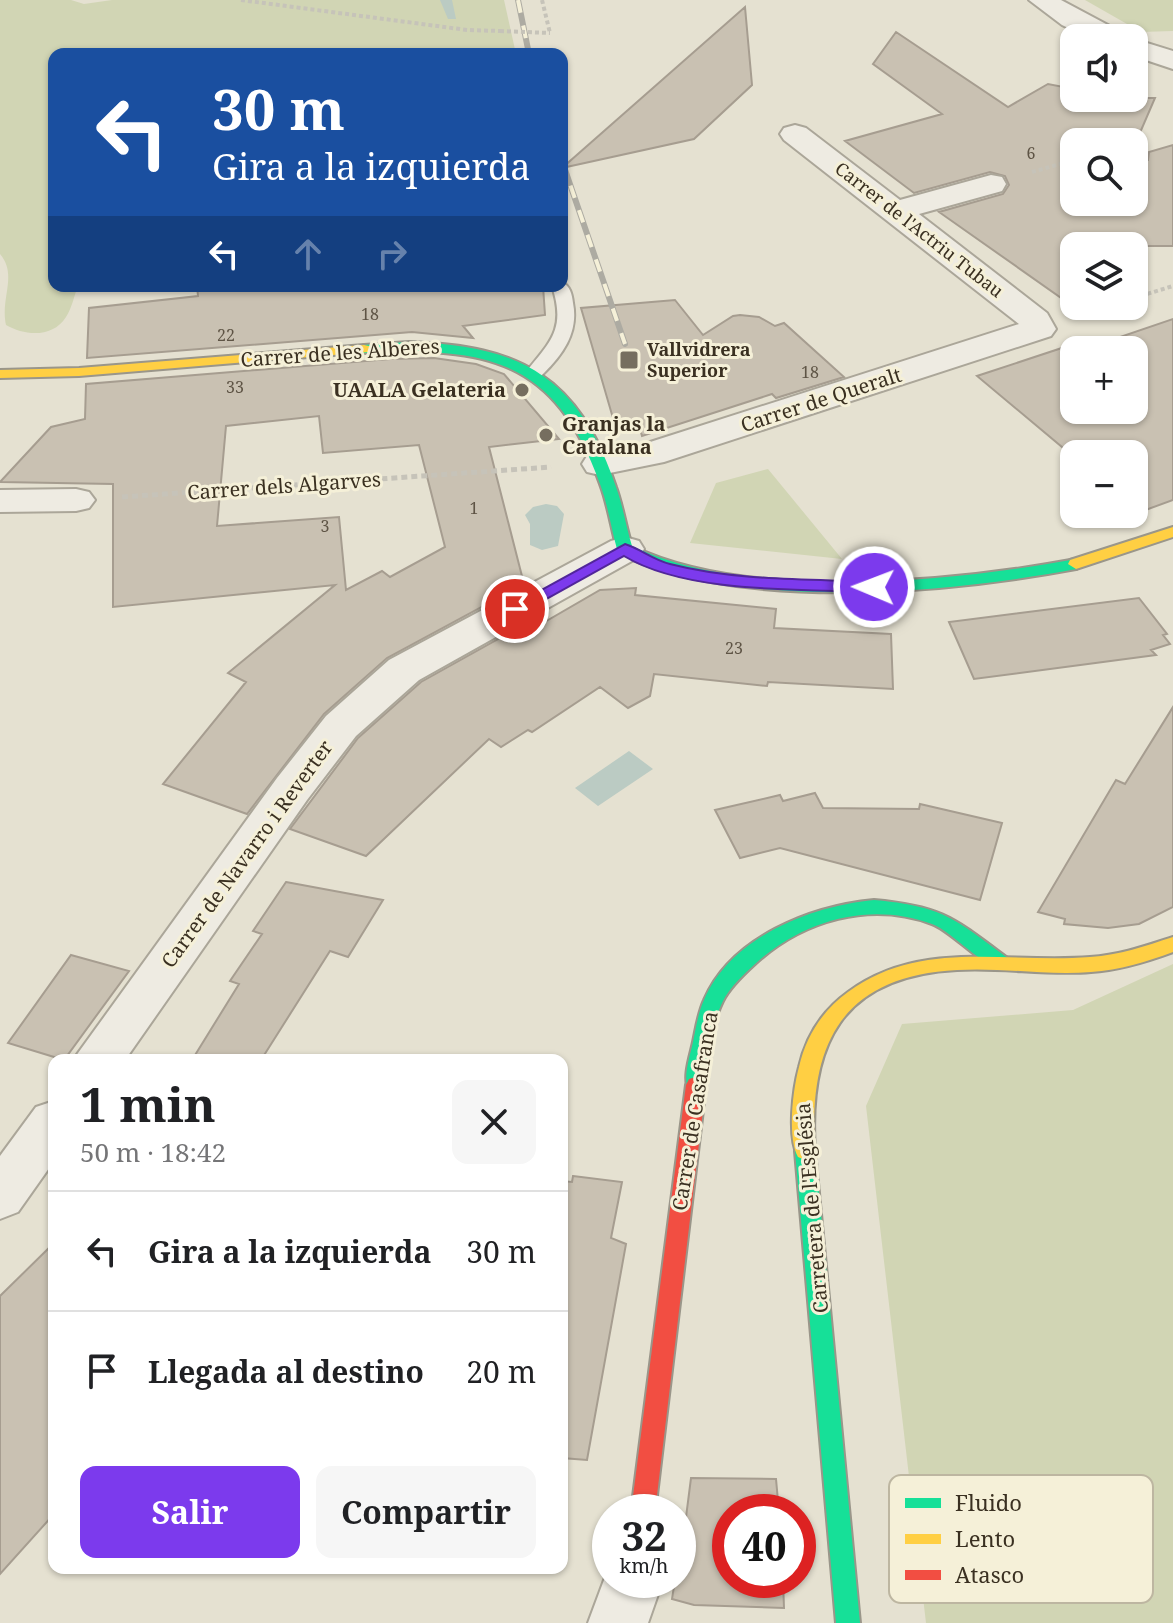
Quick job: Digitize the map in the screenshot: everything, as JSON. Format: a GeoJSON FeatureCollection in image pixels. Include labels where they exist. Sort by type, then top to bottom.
{"type":"FeatureCollection","features":[{"type":"Feature","properties":{"kind":"street"},"geometry":{"type":"LineString","coordinates":[[1043,0],[1082,24]]}},
{"type":"Feature","properties":{"kind":"street"},"geometry":{"type":"LineString","coordinates":[[1148,52],[1173,60]]}},
{"type":"Feature","properties":{"kind":"street","name":"Carrer de l'Actriu Tubau"},"geometry":{"type":"LineString","coordinates":[[795,134],[1035,320],[1039,329]]}},
{"type":"Feature","properties":{"kind":"street"},"geometry":{"type":"LineString","coordinates":[[896,211],[991,184]]}},
{"type":"Feature","properties":{"kind":"street","name":"Carrer de Queralt"},"geometry":{"type":"LineString","coordinates":[[600,464],[651,454],[1039,329]]}},
{"type":"Feature","properties":{"kind":"street","name":"Carrer de les Alberes"},"geometry":{"type":"LineString","coordinates":[[0,374],[79,372],[441,344],[502,355],[535,372],[570,407],[600,464],[625,549]]}},
{"type":"Feature","properties":{"kind":"street"},"geometry":{"type":"LineString","coordinates":[[0,501],[76,500]]}},
{"type":"Feature","properties":{"kind":"street"},"geometry":{"type":"LineString","coordinates":[[625,549],[648,563],[672,570],[737,580],[800,585],[933,585],[1013,577],[1095,559],[1173,532]]}},
{"type":"Feature","properties":{"kind":"street","name":"Carrer de Navarro i Reverter"},"geometry":{"type":"LineString","coordinates":[[102,1054],[292,789],[341,726],[404,670],[625,549]]}},
{"type":"Feature","properties":{"kind":"street","name":"Carrer de Casafranca"},"geometry":{"type":"LineString","coordinates":[[645,1494],[697,1078],[714,997],[766,941],[811,916],[892,905],[940,919],[1002,964]]}},
{"type":"Feature","properties":{"kind":"street","name":"Carretera de l'Església"},"geometry":{"type":"LineString","coordinates":[[848,1623],[802,1114],[808,1056],[836,1010],[858,989],[912,968],[939,965],[1100,965],[1138,960],[1173,944]]}},
{"type":"Feature","properties":{"kind":"street"},"geometry":{"type":"LineString","coordinates":[[0,1197],[48,1129]]}},
{"type":"Feature","properties":{"kind":"street"},"geometry":{"type":"LineString","coordinates":[[618,1623],[627,1598]]}},
{"type":"Feature","properties":{"kind":"lane"},"geometry":{"type":"LineString","coordinates":[[535,372],[549,361],[563,340],[568,320],[561,292]]}},
{"type":"Feature","properties":{"kind":"path"},"geometry":{"type":"LineString","coordinates":[[241,0],[452,28],[550,33],[542,0]]}},
{"type":"Feature","properties":{"kind":"path"},"geometry":{"type":"LineString","coordinates":[[1031,172],[1060,164]]}},
{"type":"Feature","properties":{"kind":"path"},"geometry":{"type":"LineString","coordinates":[[1148,294],[1173,286]]}},
{"type":"Feature","properties":{"kind":"path","name":"Carrer dels Algarves"},"geometry":{"type":"LineString","coordinates":[[76,500],[552,467]]}},
{"type":"Feature","properties":{"kind":"green space"},"geometry":{"type":"Polygon","coordinates":[[[0,0],[71,0],[84,4],[112,0],[504,0],[515,48],[48,48],[48,292],[76,292],[66,317],[54,329],[30,333],[6,325],[8,270],[0,254],[0,0]]]}},
{"type":"Feature","properties":{"kind":"green space"},"geometry":{"type":"Polygon","coordinates":[[[1085,0],[1173,0],[1173,31],[1148,32],[1148,24],[1127,24],[1085,0]]]}},
{"type":"Feature","properties":{"kind":"green space"},"geometry":{"type":"Polygon","coordinates":[[[768,469],[842,559],[690,543],[716,483],[768,469]]]}},
{"type":"Feature","properties":{"kind":"green space"},"geometry":{"type":"Polygon","coordinates":[[[1173,964],[1173,1623],[926,1623],[924,1603],[1153,1603],[1153,1475],[909,1475],[866,1106],[902,1024],[1073,1010],[1173,964]]]}},
{"type":"Feature","properties":{"kind":"shaded area"},"geometry":{"type":"Polygon","coordinates":[[[546,504],[557,506],[564,514],[558,546],[542,550],[530,545],[530,524],[525,515],[533,507],[546,504]]]}},
{"type":"Feature","properties":{"kind":"shaded area"},"geometry":{"type":"Polygon","coordinates":[[[629,751],[653,769],[598,806],[575,788],[629,751]]]}},
{"type":"Feature","properties":{"kind":"building"},"geometry":{"type":"Polygon","coordinates":[[[745,7],[752,85],[694,139],[568,167],[568,163],[745,7]]]}},
{"type":"Feature","properties":{"kind":"building"},"geometry":{"type":"Polygon","coordinates":[[[896,32],[1008,107],[1048,84],[1060,86],[1060,112],[1148,112],[1148,98],[1155,98],[1142,128],[1060,128],[1060,216],[1148,216],[1149,152],[1173,145],[1173,246],[1148,246],[1148,232],[1060,232],[1060,297],[939,212],[1003,194],[1009,185],[1005,176],[990,172],[914,193],[845,141],[942,114],[873,64],[896,32]]]}},
{"type":"Feature","properties":{"kind":"building"},"geometry":{"type":"Polygon","coordinates":[[[198,292],[543,292],[545,315],[463,326],[473,338],[412,332],[87,358],[89,308],[198,296],[198,292]]]}},
{"type":"Feature","properties":{"kind":"building"},"geometry":{"type":"Polygon","coordinates":[[[675,300],[703,335],[733,316],[759,317],[775,326],[784,323],[844,377],[776,398],[772,394],[642,436],[640,429],[617,432],[581,308],[675,300]]]}},
{"type":"Feature","properties":{"kind":"building"},"geometry":{"type":"Polygon","coordinates":[[[1173,319],[1173,500],[1148,509],[1148,440],[1060,440],[1060,445],[977,376],[1060,349],[1060,424],[1148,424],[1148,336],[1123,336],[1173,319]]]}},
{"type":"Feature","properties":{"kind":"building"},"geometry":{"type":"Polygon","coordinates":[[[434,358],[476,364],[504,374],[559,439],[489,447],[524,584],[387,658],[324,714],[247,814],[163,784],[246,682],[228,673],[335,585],[113,607],[113,484],[0,482],[51,427],[85,419],[86,384],[434,358]],[[319,416],[226,426],[217,526],[339,517],[346,590],[382,571],[390,577],[445,547],[419,445],[323,453],[319,416]]]}},
{"type":"Feature","properties":{"kind":"building"},"geometry":{"type":"Polygon","coordinates":[[[636,588],[635,595],[776,609],[774,628],[891,634],[893,689],[768,682],[767,686],[654,674],[650,696],[628,708],[600,687],[532,732],[528,730],[501,747],[489,739],[366,856],[290,829],[358,738],[421,682],[534,619],[536,627],[600,590],[636,588]]]}},
{"type":"Feature","properties":{"kind":"building"},"geometry":{"type":"Polygon","coordinates":[[[1139,598],[1167,634],[1163,635],[1170,644],[1151,650],[1156,655],[974,679],[949,622],[1139,598]]]}},
{"type":"Feature","properties":{"kind":"building"},"geometry":{"type":"Polygon","coordinates":[[[1173,707],[1173,907],[1139,924],[1108,928],[1064,924],[1065,919],[1038,912],[1116,780],[1125,784],[1173,707]]]}},
{"type":"Feature","properties":{"kind":"building"},"geometry":{"type":"Polygon","coordinates":[[[815,793],[823,808],[919,809],[920,804],[1002,823],[980,900],[780,848],[740,858],[715,810],[780,795],[783,801],[815,793]]]}},
{"type":"Feature","properties":{"kind":"building"},"geometry":{"type":"Polygon","coordinates":[[[286,882],[383,900],[348,957],[330,951],[265,1054],[196,1054],[239,984],[230,981],[262,934],[253,931],[286,882]]]}},
{"type":"Feature","properties":{"kind":"building"},"geometry":{"type":"Polygon","coordinates":[[[71,955],[129,971],[68,1054],[48,1055],[8,1043],[71,955]]]}},
{"type":"Feature","properties":{"kind":"building"},"geometry":{"type":"Polygon","coordinates":[[[573,1176],[622,1182],[611,1238],[626,1244],[587,1460],[568,1458],[568,1182],[572,1182],[573,1176]]]}},
{"type":"Feature","properties":{"kind":"building"},"geometry":{"type":"Polygon","coordinates":[[[48,1249],[48,1521],[0,1574],[0,1296],[48,1249]]]}},
{"type":"Feature","properties":{"kind":"building"},"geometry":{"type":"Polygon","coordinates":[[[691,1478],[776,1479],[777,1494],[712,1494],[712,1598],[784,1598],[784,1608],[694,1605],[672,1599],[696,1598],[696,1494],[689,1494],[691,1478]]]}},
{"type":"Feature","properties":{"kind":"waterway"},"geometry":{"type":"LineString","coordinates":[[446,0],[452,17]]}},
{"type":"Feature","properties":{"kind":"railway"},"geometry":{"type":"LineString","coordinates":[[518,0],[528,48]]}},
{"type":"Feature","properties":{"kind":"railway"},"geometry":{"type":"LineString","coordinates":[[568,178],[625,344]]}},
{"type":"Feature","properties":{"kind":"traffic: fast"},"geometry":{"type":"LineString","coordinates":[[364,349],[449,348],[485,353],[516,364],[544,382],[569,407],[590,441],[608,484],[625,549],[664,566],[705,576],[747,581],[862,586],[969,580],[1076,564]]}},
{"type":"Feature","properties":{"kind":"traffic: fast"},"geometry":{"type":"LineString","coordinates":[[696,1085],[707,1024],[716,995],[736,970],[760,948],[785,931],[813,918],[843,910],[874,907],[905,909],[945,922],[1002,964]]}},
{"type":"Feature","properties":{"kind":"traffic: fast"},"geometry":{"type":"LineString","coordinates":[[805,1151],[848,1623]]}},
{"type":"Feature","properties":{"kind":"traffic: slow"},"geometry":{"type":"LineString","coordinates":[[0,374],[79,372],[364,349]]}},
{"type":"Feature","properties":{"kind":"traffic: slow"},"geometry":{"type":"LineString","coordinates":[[1076,564],[1173,532]]}},
{"type":"Feature","properties":{"kind":"traffic: slow"},"geometry":{"type":"LineString","coordinates":[[805,1151],[804,1093],[811,1057],[818,1040],[840,1008],[876,981],[915,967],[957,963],[1090,965],[1132,959],[1173,944]]}},
{"type":"Feature","properties":{"kind":"traffic: jam"},"geometry":{"type":"LineString","coordinates":[[645,1494],[696,1085]]}},
{"type":"Feature","properties":{"kind":"place","name":"Vallvidrera Superior"},"geometry":{"type":"Point","coordinates":[629,360]}},
{"type":"Feature","properties":{"kind":"place","name":"UAALA Gelateria"},"geometry":{"type":"Point","coordinates":[522,390]}},
{"type":"Feature","properties":{"kind":"place","name":"Granjas la Catalana"},"geometry":{"type":"Point","coordinates":[546,435]}},
{"type":"Feature","properties":{"kind":"route"},"geometry":{"type":"LineString","coordinates":[[515,609],[625,549],[648,563],[672,570],[737,580],[874,587]]}}]}
